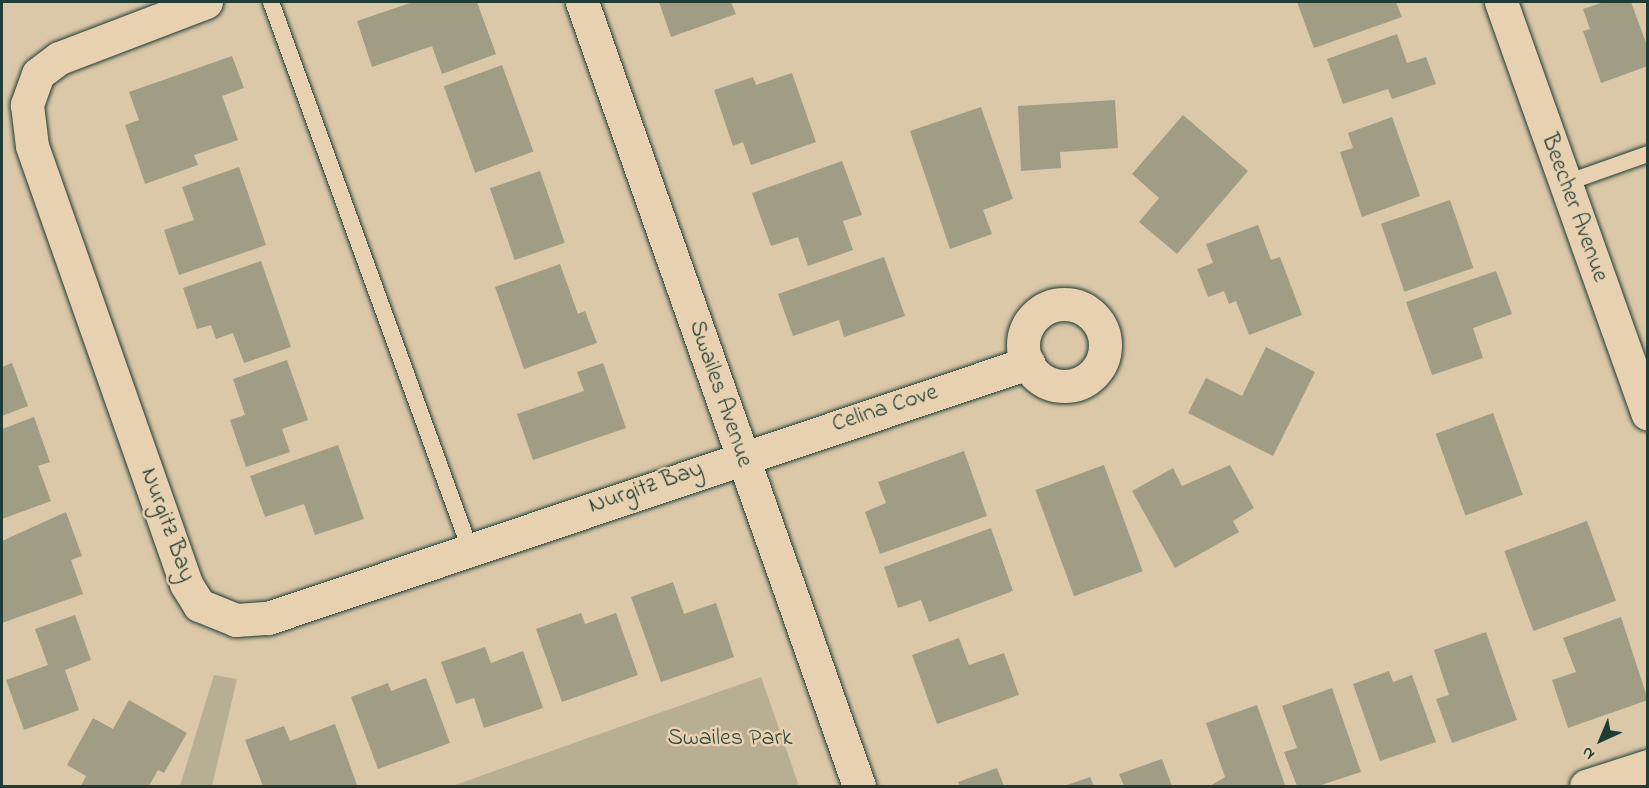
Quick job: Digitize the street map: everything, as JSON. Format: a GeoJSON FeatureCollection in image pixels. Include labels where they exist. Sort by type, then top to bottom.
{"type":"FeatureCollection","features":[{"type":"Feature","properties":{"kind":"street","name":"Nurgitz Bay"},"geometry":{"type":"LineString","coordinates":[[206,2],[60,58],[38,74],[27,105],[32,146],[186,584],[199,605],[236,620],[268,618],[742,455]]}},
{"type":"Feature","properties":{"kind":"street","name":"Swailes Avenue"},"geometry":{"type":"LineString","coordinates":[[582,2],[859,786]]}},
{"type":"Feature","properties":{"kind":"street","name":"Beecher Avenue"},"geometry":{"type":"LineString","coordinates":[[1502,2],[1647,414]]}},
{"type":"Feature","properties":{"kind":"street","name":"Celina Cove"},"geometry":{"type":"LineString","coordinates":[[742,455],[1028,363]]}},
{"type":"Feature","properties":{"kind":"street"},"geometry":{"type":"LineString","coordinates":[[1586,786],[1647,766]]}},
{"type":"Feature","properties":{"kind":"lane"},"geometry":{"type":"LineString","coordinates":[[271,2],[470,549]]}},
{"type":"Feature","properties":{"kind":"lane"},"geometry":{"type":"LineString","coordinates":[[1566,183],[1647,154]]}},
{"type":"Feature","properties":{"kind":"green space"},"geometry":{"type":"Polygon","coordinates":[[[214,675],[237,679],[212,786],[180,786],[214,675]]]}},
{"type":"Feature","properties":{"kind":"green space","name":"Swailes Park"},"geometry":{"type":"Polygon","coordinates":[[[761,677],[799,786],[452,786],[761,677]]]}},
{"type":"Feature","properties":{"kind":"building"},"geometry":{"type":"Polygon","coordinates":[[[413,2],[477,2],[496,54],[442,74],[432,46],[372,67],[357,21],[413,2]]]}},
{"type":"Feature","properties":{"kind":"building"},"geometry":{"type":"Polygon","coordinates":[[[659,2],[731,2],[736,14],[671,37],[659,2]]]}},
{"type":"Feature","properties":{"kind":"building"},"geometry":{"type":"Polygon","coordinates":[[[1297,2],[1396,2],[1402,17],[1314,48],[1297,2]]]}},
{"type":"Feature","properties":{"kind":"building"},"geometry":{"type":"Polygon","coordinates":[[[1604,2],[1631,2],[1648,48],[1648,66],[1601,83],[1583,31],[1590,29],[1583,9],[1604,2]]]}},
{"type":"Feature","properties":{"kind":"building"},"geometry":{"type":"Polygon","coordinates":[[[1397,34],[1407,63],[1426,57],[1436,84],[1392,99],[1388,89],[1343,104],[1327,59],[1397,34]]]}},
{"type":"Feature","properties":{"kind":"building"},"geometry":{"type":"Polygon","coordinates":[[[232,56],[244,88],[222,96],[238,140],[194,155],[198,165],[145,184],[125,125],[139,120],[129,92],[232,56]]]}},
{"type":"Feature","properties":{"kind":"building"},"geometry":{"type":"Polygon","coordinates":[[[502,65],[533,151],[475,173],[444,86],[502,65]]]}},
{"type":"Feature","properties":{"kind":"building"},"geometry":{"type":"Polygon","coordinates":[[[792,73],[816,142],[751,165],[743,142],[733,146],[714,90],[753,77],[756,85],[792,73]]]}},
{"type":"Feature","properties":{"kind":"building"},"geometry":{"type":"Polygon","coordinates":[[[1115,100],[1118,148],[1060,152],[1061,168],[1021,171],[1018,106],[1115,100]]]}},
{"type":"Feature","properties":{"kind":"building"},"geometry":{"type":"Polygon","coordinates":[[[981,107],[1013,199],[983,210],[992,234],[950,249],[910,131],[981,107]]]}},
{"type":"Feature","properties":{"kind":"building"},"geometry":{"type":"Polygon","coordinates":[[[1183,115],[1248,171],[1177,254],[1139,222],[1159,198],[1132,174],[1183,115]]]}},
{"type":"Feature","properties":{"kind":"building"},"geometry":{"type":"Polygon","coordinates":[[[1392,117],[1420,196],[1362,217],[1340,152],[1353,148],[1348,133],[1392,117]]]}},
{"type":"Feature","properties":{"kind":"building"},"geometry":{"type":"Polygon","coordinates":[[[842,161],[862,215],[843,221],[853,250],[808,266],[798,237],[771,246],[752,193],[842,161]]]}},
{"type":"Feature","properties":{"kind":"building"},"geometry":{"type":"Polygon","coordinates":[[[239,167],[266,245],[179,275],[164,230],[194,220],[182,187],[239,167]]]}},
{"type":"Feature","properties":{"kind":"building"},"geometry":{"type":"Polygon","coordinates":[[[540,171],[565,243],[515,260],[490,188],[540,171]]]}},
{"type":"Feature","properties":{"kind":"building"},"geometry":{"type":"Polygon","coordinates":[[[1450,200],[1473,268],[1404,292],[1381,224],[1450,200]]]}},
{"type":"Feature","properties":{"kind":"building"},"geometry":{"type":"Polygon","coordinates":[[[1258,225],[1271,260],[1280,257],[1302,315],[1249,335],[1236,301],[1229,304],[1224,291],[1208,297],[1197,269],[1213,263],[1206,244],[1258,225]]]}},
{"type":"Feature","properties":{"kind":"building"},"geometry":{"type":"Polygon","coordinates":[[[884,257],[905,316],[844,337],[839,320],[793,336],[778,294],[884,257]]]}},
{"type":"Feature","properties":{"kind":"building"},"geometry":{"type":"Polygon","coordinates":[[[261,261],[291,347],[244,363],[233,333],[216,339],[211,325],[197,329],[183,288],[261,261]]]}},
{"type":"Feature","properties":{"kind":"building"},"geometry":{"type":"Polygon","coordinates":[[[560,264],[578,314],[585,311],[597,343],[524,369],[495,287],[560,264]]]}},
{"type":"Feature","properties":{"kind":"building"},"geometry":{"type":"Polygon","coordinates":[[[1496,271],[1512,314],[1473,328],[1483,358],[1432,375],[1406,302],[1496,271]]]}},
{"type":"Feature","properties":{"kind":"building"},"geometry":{"type":"Polygon","coordinates":[[[1266,347],[1315,372],[1273,456],[1188,413],[1206,378],[1242,396],[1266,347]]]}},
{"type":"Feature","properties":{"kind":"building"},"geometry":{"type":"Polygon","coordinates":[[[287,360],[308,420],[282,429],[290,452],[246,467],[230,420],[245,415],[233,379],[287,360]]]}},
{"type":"Feature","properties":{"kind":"building"},"geometry":{"type":"Polygon","coordinates":[[[12,363],[28,406],[2,416],[2,367],[12,363]]]}},
{"type":"Feature","properties":{"kind":"building"},"geometry":{"type":"Polygon","coordinates":[[[603,363],[626,428],[533,460],[517,414],[584,391],[577,372],[603,363]]]}},
{"type":"Feature","properties":{"kind":"building"},"geometry":{"type":"Polygon","coordinates":[[[1493,413],[1523,495],[1465,516],[1436,434],[1493,413]]]}},
{"type":"Feature","properties":{"kind":"building"},"geometry":{"type":"Polygon","coordinates":[[[34,417],[50,462],[38,466],[51,501],[2,519],[2,429],[34,417]]]}},
{"type":"Feature","properties":{"kind":"building"},"geometry":{"type":"Polygon","coordinates":[[[338,445],[364,519],[315,535],[304,504],[265,517],[250,476],[338,445]]]}},
{"type":"Feature","properties":{"kind":"building"},"geometry":{"type":"Polygon","coordinates":[[[964,451],[987,516],[880,554],[865,512],[886,503],[878,482],[964,451]]]}},
{"type":"Feature","properties":{"kind":"building"},"geometry":{"type":"Polygon","coordinates":[[[1104,465],[1143,571],[1074,596],[1035,490],[1104,465]]]}},
{"type":"Feature","properties":{"kind":"building"},"geometry":{"type":"Polygon","coordinates":[[[1230,465],[1254,508],[1233,521],[1239,532],[1175,568],[1132,491],[1173,468],[1182,486],[1230,465]]]}},
{"type":"Feature","properties":{"kind":"building"},"geometry":{"type":"Polygon","coordinates":[[[66,512],[82,556],[71,560],[83,594],[2,623],[2,541],[66,512]]]}},
{"type":"Feature","properties":{"kind":"building"},"geometry":{"type":"Polygon","coordinates":[[[1587,521],[1616,601],[1533,631],[1504,551],[1587,521]]]}},
{"type":"Feature","properties":{"kind":"building"},"geometry":{"type":"Polygon","coordinates":[[[991,528],[1013,591],[929,622],[921,600],[898,608],[884,567],[991,528]]]}},
{"type":"Feature","properties":{"kind":"building"},"geometry":{"type":"Polygon","coordinates":[[[673,582],[684,614],[716,603],[734,657],[661,682],[631,597],[673,582]]]}},
{"type":"Feature","properties":{"kind":"building"},"geometry":{"type":"Polygon","coordinates":[[[581,613],[585,624],[616,613],[638,675],[562,702],[536,629],[581,613]]]}},
{"type":"Feature","properties":{"kind":"building"},"geometry":{"type":"Polygon","coordinates":[[[75,615],[91,660],[65,670],[79,710],[24,730],[6,680],[48,665],[35,629],[75,615]]]}},
{"type":"Feature","properties":{"kind":"building"},"geometry":{"type":"Polygon","coordinates":[[[1621,617],[1648,700],[1568,728],[1552,680],[1576,672],[1563,638],[1621,617]]]}},
{"type":"Feature","properties":{"kind":"building"},"geometry":{"type":"Polygon","coordinates":[[[1486,632],[1517,720],[1452,743],[1436,699],[1449,695],[1434,650],[1486,632]]]}},
{"type":"Feature","properties":{"kind":"building"},"geometry":{"type":"Polygon","coordinates":[[[959,638],[969,665],[1004,653],[1019,695],[937,724],[912,655],[959,638]]]}},
{"type":"Feature","properties":{"kind":"building"},"geometry":{"type":"Polygon","coordinates":[[[485,647],[491,663],[523,651],[543,708],[484,728],[474,698],[456,704],[441,662],[485,647]]]}},
{"type":"Feature","properties":{"kind":"building"},"geometry":{"type":"Polygon","coordinates":[[[1389,671],[1393,682],[1412,675],[1436,742],[1380,761],[1353,684],[1389,671]]]}},
{"type":"Feature","properties":{"kind":"building"},"geometry":{"type":"Polygon","coordinates":[[[426,678],[450,743],[378,769],[351,697],[388,683],[391,691],[426,678]]]}},
{"type":"Feature","properties":{"kind":"building"},"geometry":{"type":"Polygon","coordinates":[[[1332,688],[1361,772],[1318,786],[1297,786],[1284,752],[1297,748],[1282,706],[1332,688]]]}},
{"type":"Feature","properties":{"kind":"building"},"geometry":{"type":"Polygon","coordinates":[[[129,700],[187,733],[164,773],[158,770],[149,786],[81,786],[86,776],[67,765],[93,718],[113,729],[129,700]]]}},
{"type":"Feature","properties":{"kind":"building"},"geometry":{"type":"Polygon","coordinates":[[[1257,705],[1285,785],[1210,786],[1225,777],[1206,723],[1257,705]]]}},
{"type":"Feature","properties":{"kind":"building"},"geometry":{"type":"Polygon","coordinates":[[[335,724],[357,785],[263,786],[245,740],[284,726],[290,741],[335,724]]]}},
{"type":"Feature","properties":{"kind":"building"},"geometry":{"type":"Polygon","coordinates":[[[1162,759],[1172,786],[1124,786],[1119,774],[1162,759]]]}},
{"type":"Feature","properties":{"kind":"building"},"geometry":{"type":"Polygon","coordinates":[[[997,768],[1004,786],[960,786],[958,782],[997,768]]]}},
{"type":"Feature","properties":{"kind":"building"},"geometry":{"type":"Polygon","coordinates":[[[1090,777],[1094,786],[1064,786],[1090,777]]]}}]}
